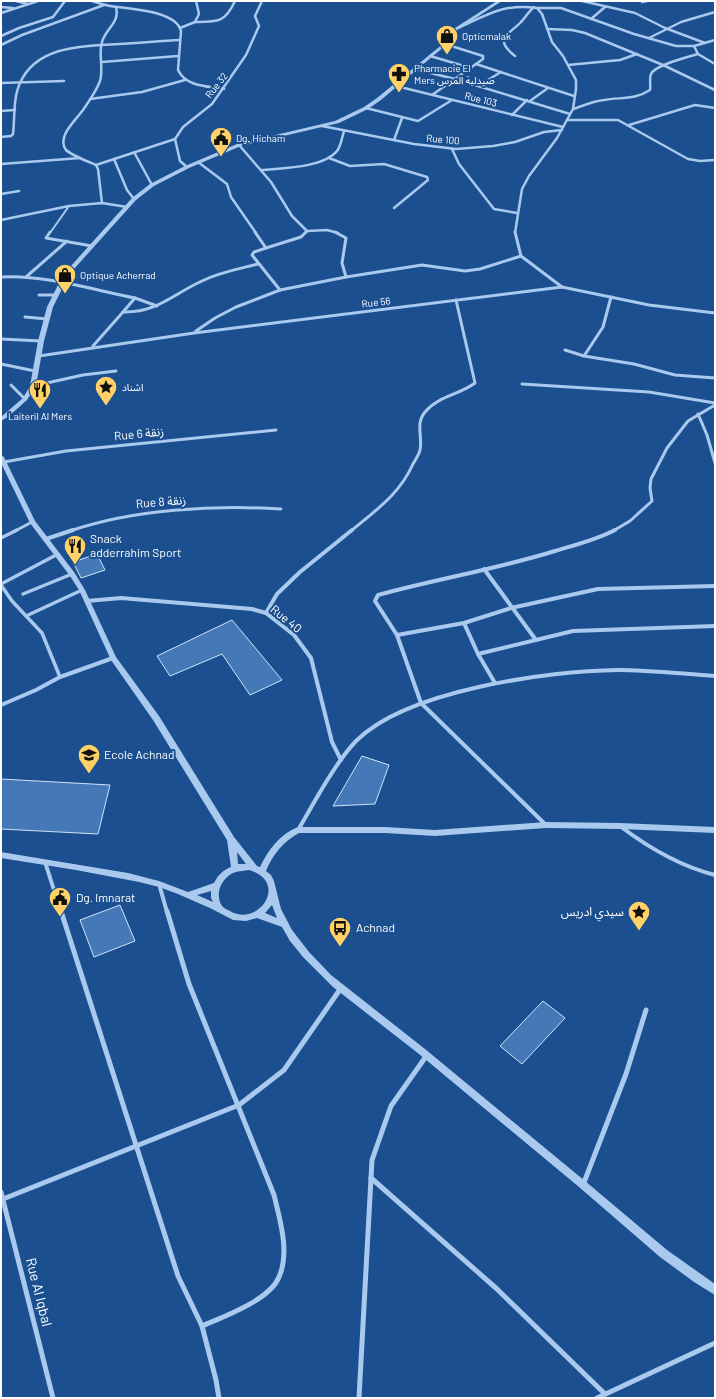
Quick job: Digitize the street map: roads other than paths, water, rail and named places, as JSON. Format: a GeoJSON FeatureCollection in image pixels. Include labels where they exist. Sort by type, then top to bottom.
{"type":"FeatureCollection","features":[{"type":"Feature","properties":{"kind":"street"},"geometry":{"type":"LineString","coordinates":[[16,1],[28,4]]}},
{"type":"Feature","properties":{"kind":"street"},"geometry":{"type":"LineString","coordinates":[[1,13],[38,1]]}},
{"type":"Feature","properties":{"kind":"street"},"geometry":{"type":"LineString","coordinates":[[1,36],[53,17],[65,1]]}},
{"type":"Feature","properties":{"kind":"street"},"geometry":{"type":"LineString","coordinates":[[92,1],[104,5],[164,16],[180,28]]}},
{"type":"Feature","properties":{"kind":"street"},"geometry":{"type":"LineString","coordinates":[[195,22],[199,14],[196,1]]}},
{"type":"Feature","properties":{"kind":"street"},"geometry":{"type":"LineString","coordinates":[[180,28],[195,22],[222,20],[228,16],[235,1]]}},
{"type":"Feature","properties":{"kind":"street","name":"Rue 32"},"geometry":{"type":"LineString","coordinates":[[175,139],[183,127],[212,104],[224,89],[246,55],[256,36],[259,26],[255,16],[262,1]]}},
{"type":"Feature","properties":{"kind":"street"},"geometry":{"type":"LineString","coordinates":[[1,419],[25,399],[33,386],[47,319],[62,283],[72,268],[93,247],[134,199],[152,185],[187,167],[239,145],[337,122],[366,108],[396,86],[445,44],[456,29],[500,1]]}},
{"type":"Feature","properties":{"kind":"street"},"geometry":{"type":"LineString","coordinates":[[582,1],[635,14],[665,28],[706,43]]}},
{"type":"Feature","properties":{"kind":"street"},"geometry":{"type":"LineString","coordinates":[[642,2],[647,1]]}},
{"type":"Feature","properties":{"kind":"street"},"geometry":{"type":"LineString","coordinates":[[1,45],[18,37],[104,5]]}},
{"type":"Feature","properties":{"kind":"street"},"geometry":{"type":"LineString","coordinates":[[456,29],[503,8],[523,6],[536,8],[558,8],[676,46],[694,46],[715,40]]}},
{"type":"Feature","properties":{"kind":"street"},"geometry":{"type":"LineString","coordinates":[[1,7],[15,9]]}},
{"type":"Feature","properties":{"kind":"street"},"geometry":{"type":"LineString","coordinates":[[102,203],[96,165],[67,151],[64,148],[64,141],[65,134],[90,99],[100,81],[102,62],[101,45],[117,19],[118,12],[116,7]]}},
{"type":"Feature","properties":{"kind":"street"},"geometry":{"type":"LineString","coordinates":[[591,19],[605,7]]}},
{"type":"Feature","properties":{"kind":"street"},"geometry":{"type":"LineString","coordinates":[[536,8],[542,14],[552,42],[568,65],[576,80],[573,109],[558,138],[529,176],[522,189],[515,232],[521,256],[562,287]]}},
{"type":"Feature","properties":{"kind":"street"},"geometry":{"type":"LineString","coordinates":[[515,56],[507,48],[505,41],[506,34],[522,21],[525,13],[536,8]]}},
{"type":"Feature","properties":{"kind":"street"},"geometry":{"type":"LineString","coordinates":[[649,38],[665,28],[702,14],[715,12]]}},
{"type":"Feature","properties":{"kind":"street"},"geometry":{"type":"LineString","coordinates":[[180,28],[178,56],[179,75],[185,80],[224,89]]}},
{"type":"Feature","properties":{"kind":"street"},"geometry":{"type":"LineString","coordinates":[[547,29],[581,31],[663,65],[715,90]]}},
{"type":"Feature","properties":{"kind":"street"},"geometry":{"type":"LineString","coordinates":[[1,33],[5,34]]}},
{"type":"Feature","properties":{"kind":"street"},"geometry":{"type":"LineString","coordinates":[[1,137],[11,136],[13,134],[15,110],[20,83],[25,75],[40,60],[57,51],[72,47],[180,40]]}},
{"type":"Feature","properties":{"kind":"street"},"geometry":{"type":"LineString","coordinates":[[432,95],[483,58],[483,56],[445,44]]}},
{"type":"Feature","properties":{"kind":"street"},"geometry":{"type":"LineString","coordinates":[[694,46],[698,54],[715,64]]}},
{"type":"Feature","properties":{"kind":"street"},"geometry":{"type":"LineString","coordinates":[[568,65],[620,60],[636,54]]}},
{"type":"Feature","properties":{"kind":"street"},"geometry":{"type":"LineString","coordinates":[[573,109],[604,100],[628,100],[639,97],[650,90],[651,73],[654,70],[663,65],[698,54]]}},
{"type":"Feature","properties":{"kind":"street"},"geometry":{"type":"LineString","coordinates":[[102,62],[178,56]]}},
{"type":"Feature","properties":{"kind":"street"},"geometry":{"type":"LineString","coordinates":[[430,56],[471,68]]}},
{"type":"Feature","properties":{"kind":"street"},"geometry":{"type":"LineString","coordinates":[[476,64],[574,96]]}},
{"type":"Feature","properties":{"kind":"street"},"geometry":{"type":"LineString","coordinates":[[414,70],[455,79],[570,114]]}},
{"type":"Feature","properties":{"kind":"street"},"geometry":{"type":"LineString","coordinates":[[478,86],[501,72]]}},
{"type":"Feature","properties":{"kind":"street"},"geometry":{"type":"LineString","coordinates":[[90,99],[142,92],[185,80]]}},
{"type":"Feature","properties":{"kind":"street"},"geometry":{"type":"LineString","coordinates":[[1,83],[64,81]]}},
{"type":"Feature","properties":{"kind":"street","name":"Rue 103"},"geometry":{"type":"LineString","coordinates":[[396,86],[562,129]]}},
{"type":"Feature","properties":{"kind":"street"},"geometry":{"type":"LineString","coordinates":[[512,115],[548,88]]}},
{"type":"Feature","properties":{"kind":"street"},"geometry":{"type":"LineString","coordinates":[[366,108],[415,121],[421,120],[452,100]]}},
{"type":"Feature","properties":{"kind":"street"},"geometry":{"type":"LineString","coordinates":[[629,125],[695,105],[715,108]]}},
{"type":"Feature","properties":{"kind":"street"},"geometry":{"type":"LineString","coordinates":[[1,111],[15,110]]}},
{"type":"Feature","properties":{"kind":"street"},"geometry":{"type":"LineString","coordinates":[[394,140],[402,118]]}},
{"type":"Feature","properties":{"kind":"street"},"geometry":{"type":"LineString","coordinates":[[567,120],[616,120],[629,125],[688,159],[700,161],[715,160]]}},
{"type":"Feature","properties":{"kind":"street","name":"Rue 100"},"geometry":{"type":"LineString","coordinates":[[322,126],[394,140],[452,149],[492,146],[515,142],[544,132],[562,129]]}},
{"type":"Feature","properties":{"kind":"street"},"geometry":{"type":"LineString","coordinates":[[262,170],[319,162],[329,158],[336,151],[344,130]]}},
{"type":"Feature","properties":{"kind":"street"},"geometry":{"type":"LineString","coordinates":[[96,165],[175,139],[180,161],[187,167]]}},
{"type":"Feature","properties":{"kind":"street"},"geometry":{"type":"LineString","coordinates":[[239,145],[262,170],[292,216],[307,231]]}},
{"type":"Feature","properties":{"kind":"street"},"geometry":{"type":"LineString","coordinates":[[452,149],[458,164],[494,208],[517,213]]}},
{"type":"Feature","properties":{"kind":"street"},"geometry":{"type":"LineString","coordinates":[[134,152],[144,174],[152,185]]}},
{"type":"Feature","properties":{"kind":"street"},"geometry":{"type":"LineString","coordinates":[[1,164],[82,158]]}},
{"type":"Feature","properties":{"kind":"street"},"geometry":{"type":"LineString","coordinates":[[329,158],[350,166],[384,164],[428,177],[428,180],[394,208]]}},
{"type":"Feature","properties":{"kind":"street"},"geometry":{"type":"LineString","coordinates":[[114,159],[127,190],[134,199]]}},
{"type":"Feature","properties":{"kind":"street"},"geometry":{"type":"LineString","coordinates":[[198,162],[227,184],[234,203],[266,248]]}},
{"type":"Feature","properties":{"kind":"street"},"geometry":{"type":"LineString","coordinates":[[1,194],[19,191]]}},
{"type":"Feature","properties":{"kind":"street"},"geometry":{"type":"LineString","coordinates":[[1,220],[69,206],[102,203],[127,207]]}},
{"type":"Feature","properties":{"kind":"street"},"geometry":{"type":"LineString","coordinates":[[69,206],[46,238],[93,247]]}},
{"type":"Feature","properties":{"kind":"street"},"geometry":{"type":"LineString","coordinates":[[280,290],[258,264],[252,253],[301,237],[307,231],[330,230],[341,233],[346,238],[346,245],[342,260],[346,277]]}},
{"type":"Feature","properties":{"kind":"street"},"geometry":{"type":"LineString","coordinates":[[26,277],[67,241]]}},
{"type":"Feature","properties":{"kind":"street"},"geometry":{"type":"LineString","coordinates":[[194,333],[215,318],[236,307],[280,290],[346,277],[422,265],[465,271],[493,266],[521,256]]}},
{"type":"Feature","properties":{"kind":"street"},"geometry":{"type":"LineString","coordinates":[[123,312],[139,312],[157,306],[210,277],[258,264]]}},
{"type":"Feature","properties":{"kind":"street"},"geometry":{"type":"LineString","coordinates":[[1,277],[26,277],[62,283],[135,298],[157,306]]}},
{"type":"Feature","properties":{"kind":"street","name":"Rue 56"},"geometry":{"type":"LineString","coordinates":[[39,356],[194,333],[562,287],[666,308],[715,314]]}},
{"type":"Feature","properties":{"kind":"street"},"geometry":{"type":"LineString","coordinates":[[39,295],[56,295]]}},
{"type":"Feature","properties":{"kind":"street"},"geometry":{"type":"LineString","coordinates":[[584,356],[603,327],[611,296]]}},
{"type":"Feature","properties":{"kind":"street"},"geometry":{"type":"LineString","coordinates":[[93,347],[135,298]]}},
{"type":"Feature","properties":{"kind":"street"},"geometry":{"type":"LineString","coordinates":[[266,613],[277,594],[300,572],[388,500],[406,480],[420,450],[420,419],[426,411],[439,400],[467,389],[475,383],[456,300]]}},
{"type":"Feature","properties":{"kind":"street"},"geometry":{"type":"LineString","coordinates":[[25,317],[47,319]]}},
{"type":"Feature","properties":{"kind":"street"},"geometry":{"type":"LineString","coordinates":[[2,339],[41,342]]}},
{"type":"Feature","properties":{"kind":"street"},"geometry":{"type":"LineString","coordinates":[[565,350],[584,356],[634,364],[675,375],[715,378]]}},
{"type":"Feature","properties":{"kind":"street"},"geometry":{"type":"LineString","coordinates":[[1,364],[35,371]]}},
{"type":"Feature","properties":{"kind":"street"},"geometry":{"type":"LineString","coordinates":[[33,386],[83,375],[116,371]]}},
{"type":"Feature","properties":{"kind":"street"},"geometry":{"type":"LineString","coordinates":[[522,384],[655,393],[715,404]]}},
{"type":"Feature","properties":{"kind":"street"},"geometry":{"type":"LineString","coordinates":[[11,385],[25,399]]}},
{"type":"Feature","properties":{"kind":"street"},"geometry":{"type":"LineString","coordinates":[[546,825],[421,703],[397,635],[375,601],[376,597],[426,582],[517,563],[589,541],[630,521],[652,501],[650,486],[651,479],[664,454],[683,426],[698,414],[715,404]]}},
{"type":"Feature","properties":{"kind":"street"},"geometry":{"type":"LineString","coordinates":[[698,414],[707,435],[715,463]]}},
{"type":"Feature","properties":{"kind":"street","name":"Rue 6 زنقة"},"geometry":{"type":"LineString","coordinates":[[2,459],[66,450],[276,430]]}},
{"type":"Feature","properties":{"kind":"street"},"geometry":{"type":"LineString","coordinates":[[2,459],[32,522],[58,554],[82,590],[113,658],[156,718],[231,839],[254,868]]}},
{"type":"Feature","properties":{"kind":"street","name":"Rue 8 زنقة"},"geometry":{"type":"LineString","coordinates":[[46,539],[78,528],[142,513],[246,507],[282,508]]}},
{"type":"Feature","properties":{"kind":"street"},"geometry":{"type":"LineString","coordinates":[[1,538],[32,522]]}},
{"type":"Feature","properties":{"kind":"street"},"geometry":{"type":"LineString","coordinates":[[58,554],[1,584],[12,601],[42,633],[60,677]]}},
{"type":"Feature","properties":{"kind":"street"},"geometry":{"type":"LineString","coordinates":[[484,569],[511,608],[536,640]]}},
{"type":"Feature","properties":{"kind":"street"},"geometry":{"type":"LineString","coordinates":[[23,594],[72,574]]}},
{"type":"Feature","properties":{"kind":"street"},"geometry":{"type":"LineString","coordinates":[[397,635],[464,624],[511,608],[545,599],[598,589],[715,586]]}},
{"type":"Feature","properties":{"kind":"street"},"geometry":{"type":"LineString","coordinates":[[26,616],[82,590]]}},
{"type":"Feature","properties":{"kind":"street","name":"Rue 40"},"geometry":{"type":"LineString","coordinates":[[87,601],[121,598],[252,609],[266,613],[294,635],[311,658],[332,742],[341,760]]}},
{"type":"Feature","properties":{"kind":"street"},"geometry":{"type":"LineString","coordinates":[[464,624],[478,654],[495,683]]}},
{"type":"Feature","properties":{"kind":"street"},"geometry":{"type":"LineString","coordinates":[[478,654],[573,631],[715,626]]}},
{"type":"Feature","properties":{"kind":"street"},"geometry":{"type":"LineString","coordinates":[[1,705],[36,690],[60,677],[113,658]]}},
{"type":"Feature","properties":{"kind":"street"},"geometry":{"type":"LineString","coordinates":[[298,830],[341,760],[356,741],[376,725],[421,703],[495,683],[577,672],[619,670],[715,676]]}},
{"type":"Feature","properties":{"kind":"street"},"geometry":{"type":"LineString","coordinates":[[262,871],[267,858],[275,847],[285,837],[298,830],[385,830],[435,833],[546,825],[715,830]]}},
{"type":"Feature","properties":{"kind":"street"},"geometry":{"type":"LineString","coordinates":[[620,826],[642,842],[683,865],[704,873],[715,875]]}},
{"type":"Feature","properties":{"kind":"street"},"geometry":{"type":"LineString","coordinates":[[231,839],[235,868]]}},
{"type":"Feature","properties":{"kind":"street"},"geometry":{"type":"LineString","coordinates":[[1,855],[110,873],[159,884],[188,895],[237,918],[247,918],[265,909],[271,901],[273,893]]}},
{"type":"Feature","properties":{"kind":"street"},"geometry":{"type":"LineString","coordinates":[[45,862],[178,1276],[202,1326],[216,1380],[219,1398]]}},
{"type":"Feature","properties":{"kind":"street"},"geometry":{"type":"LineString","coordinates":[[220,910],[214,894],[215,886],[226,872],[235,868],[244,867],[262,871],[272,884],[273,893],[284,924],[313,963],[340,988],[427,1056],[628,1224],[701,1282],[715,1290]]}},
{"type":"Feature","properties":{"kind":"street"},"geometry":{"type":"LineString","coordinates":[[159,884],[189,984],[274,1195],[282,1230],[282,1260],[280,1278],[269,1291],[238,1311],[202,1326]]}},
{"type":"Feature","properties":{"kind":"street"},"geometry":{"type":"LineString","coordinates":[[188,895],[215,886]]}},
{"type":"Feature","properties":{"kind":"street"},"geometry":{"type":"LineString","coordinates":[[257,914],[284,924]]}},
{"type":"Feature","properties":{"kind":"street"},"geometry":{"type":"LineString","coordinates":[[3,1199],[137,1147],[239,1105],[284,1070],[340,988]]}},
{"type":"Feature","properties":{"kind":"street"},"geometry":{"type":"LineString","coordinates":[[583,1185],[626,1074],[646,1010]]}},
{"type":"Feature","properties":{"kind":"street"},"geometry":{"type":"LineString","coordinates":[[359,1398],[372,1160],[391,1106],[427,1056]]}},
{"type":"Feature","properties":{"kind":"street"},"geometry":{"type":"LineString","coordinates":[[371,1178],[464,1261],[497,1288],[605,1394]]}},
{"type":"Feature","properties":{"kind":"street","name":"Rue Al Iqbal"},"geometry":{"type":"LineString","coordinates":[[1,1192],[53,1398]]}},
{"type":"Feature","properties":{"kind":"street"},"geometry":{"type":"LineString","coordinates":[[597,1398],[715,1343]]}},
{"type":"Feature","properties":{"kind":"place","name":"Opticmalak"},"geometry":{"type":"Point","coordinates":[447,56]}},
{"type":"Feature","properties":{"kind":"place","name":"Pharmacie El Mers صيدلية المرس"},"geometry":{"type":"Point","coordinates":[399,94]}},
{"type":"Feature","properties":{"kind":"place","name":"Dg. Hicham"},"geometry":{"type":"Point","coordinates":[221,158]}},
{"type":"Feature","properties":{"kind":"place","name":"Optique Acherrad"},"geometry":{"type":"Point","coordinates":[65,294]}},
{"type":"Feature","properties":{"kind":"place","name":"اشناد"},"geometry":{"type":"Point","coordinates":[106,406]}},
{"type":"Feature","properties":{"kind":"place","name":"Laiteril Al Mers"},"geometry":{"type":"Point","coordinates":[40,410]}},
{"type":"Feature","properties":{"kind":"place","name":"Snack adderrahim Sport"},"geometry":{"type":"Point","coordinates":[75,566]}},
{"type":"Feature","properties":{"kind":"place","name":"Ecole Achnad"},"geometry":{"type":"Point","coordinates":[89,774]}},
{"type":"Feature","properties":{"kind":"place","name":"Dg. lmnarat"},"geometry":{"type":"Point","coordinates":[60,918]}},
{"type":"Feature","properties":{"kind":"place","name":"سيدي ادريس"},"geometry":{"type":"Point","coordinates":[639,932]}},
{"type":"Feature","properties":{"kind":"place","name":"Achnad"},"geometry":{"type":"Point","coordinates":[340,948]}}]}
